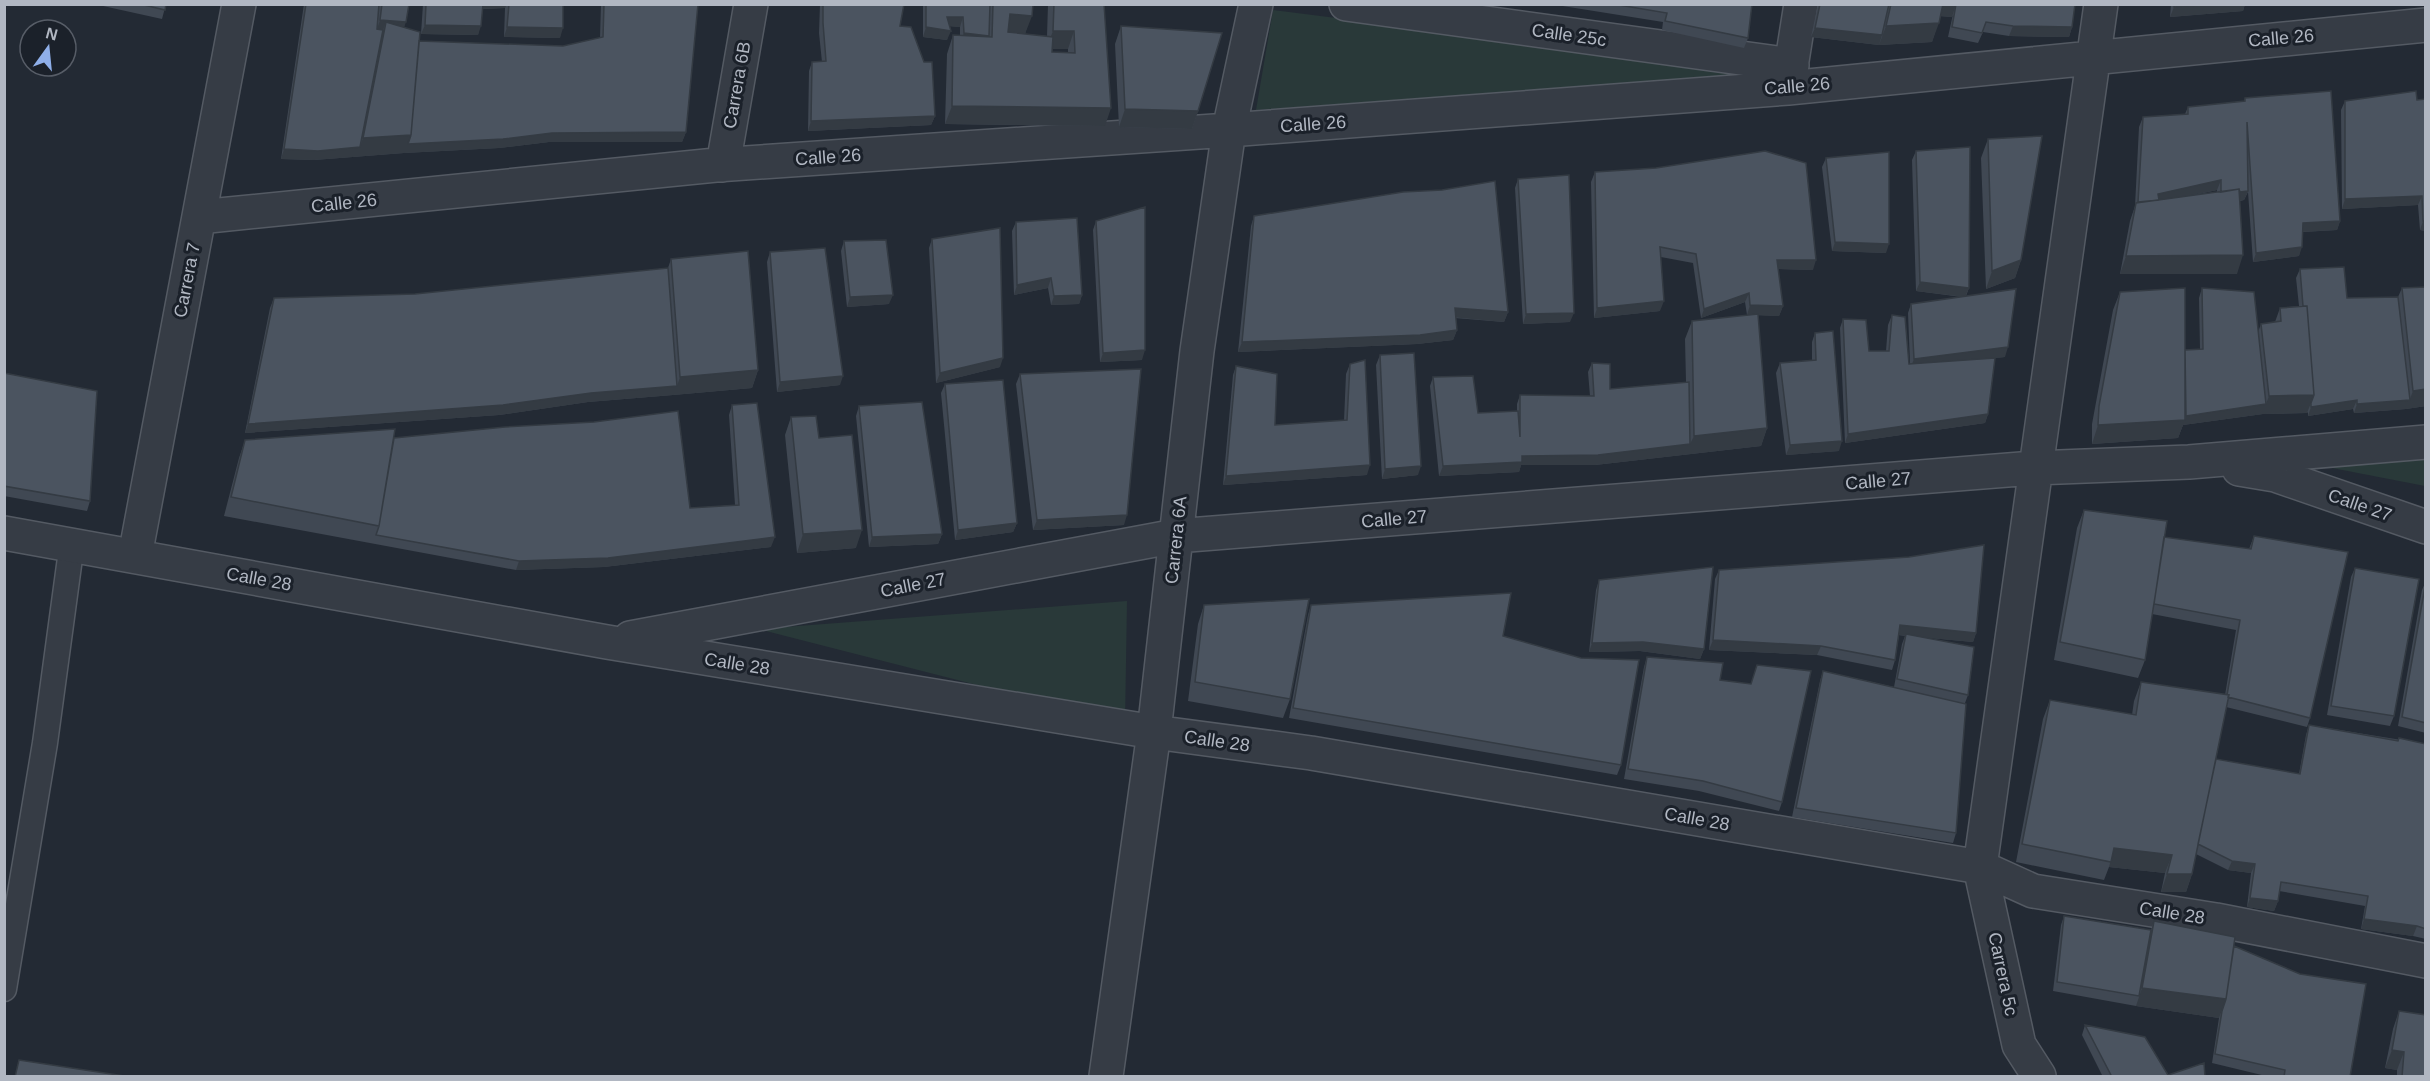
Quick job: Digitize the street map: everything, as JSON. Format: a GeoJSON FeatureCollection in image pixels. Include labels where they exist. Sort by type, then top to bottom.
{"type":"FeatureCollection","features":[{"type":"Feature","properties":{"kind":"street","name":"Carrera 7"},"geometry":{"type":"LineString","coordinates":[[135,556],[239,4]]}},
{"type":"Feature","properties":{"kind":"street","name":"Carrera 6B"},"geometry":{"type":"LineString","coordinates":[[723,165],[751,4]]}},
{"type":"Feature","properties":{"kind":"street","name":"Carrera 6A"},"geometry":{"type":"LineString","coordinates":[[1106,1077],[1154,732],[1197,351],[1229,130],[1256,4]]}},
{"type":"Feature","properties":{"kind":"street","name":"Calle 25c"},"geometry":{"type":"LineString","coordinates":[[1346,4],[1790,76]]}},
{"type":"Feature","properties":{"kind":"street"},"geometry":{"type":"LineString","coordinates":[[1790,76],[1801,4]]}},
{"type":"Feature","properties":{"kind":"street"},"geometry":{"type":"LineString","coordinates":[[1980,867],[2034,468],[2101,4]]}},
{"type":"Feature","properties":{"kind":"street","name":"Calle 26"},"geometry":{"type":"LineString","coordinates":[[199,217],[723,165],[1229,130],[1790,76],[2094,56],[2426,25]]}},
{"type":"Feature","properties":{"kind":"street","name":"Calle 27"},"geometry":{"type":"LineString","coordinates":[[607,642],[1176,536],[2034,468],[2188,462],[2426,442]]}},
{"type":"Feature","properties":{"kind":"street","name":"Calle 27"},"geometry":{"type":"LineString","coordinates":[[2188,462],[2275,474],[2426,527]]}},
{"type":"Feature","properties":{"kind":"street","name":"Calle 28"},"geometry":{"type":"LineString","coordinates":[[4,533],[72,543],[607,642],[1154,732],[1311,753],[1980,867],[2033,891],[2216,920],[2426,962]]}},
{"type":"Feature","properties":{"kind":"street","name":"Carrera 5c"},"geometry":{"type":"LineString","coordinates":[[1980,867],[2019,1045],[2039,1077]]}},
{"type":"Feature","properties":{"kind":"lane"},"geometry":{"type":"LineString","coordinates":[[4,989],[45,743],[72,543]]}},
{"type":"Feature","properties":{"kind":"shaded area"},"geometry":{"type":"Polygon","coordinates":[[[1273,10],[1771,73],[1256,110],[1273,10]]]}},
{"type":"Feature","properties":{"kind":"shaded area"},"geometry":{"type":"Polygon","coordinates":[[[2425,459],[2425,486],[2327,467],[2425,459]]]}},
{"type":"Feature","properties":{"kind":"shaded area"},"geometry":{"type":"Polygon","coordinates":[[[1127,601],[1125,723],[758,629],[1127,601]]]}},
{"type":"Feature","properties":{"kind":"building"},"geometry":{"type":"Polygon","coordinates":[[[140,4],[166,4],[165,10],[140,4]]]}},
{"type":"Feature","properties":{"kind":"building"},"geometry":{"type":"Polygon","coordinates":[[[306,4],[379,4],[377,29],[383,30],[360,147],[318,151],[284,149],[306,4]]]}},
{"type":"Feature","properties":{"kind":"building"},"geometry":{"type":"Polygon","coordinates":[[[382,4],[409,4],[406,22],[380,20],[382,4]]]}},
{"type":"Feature","properties":{"kind":"building"},"geometry":{"type":"Polygon","coordinates":[[[426,4],[483,4],[481,26],[425,25],[426,4]]]}},
{"type":"Feature","properties":{"kind":"building"},"geometry":{"type":"Polygon","coordinates":[[[509,4],[563,4],[563,28],[507,27],[509,4]]]}},
{"type":"Feature","properties":{"kind":"building"},"geometry":{"type":"Polygon","coordinates":[[[604,4],[698,4],[686,132],[552,133],[503,139],[408,144],[411,135],[419,41],[563,46],[603,37],[604,4]]]}},
{"type":"Feature","properties":{"kind":"building"},"geometry":{"type":"Polygon","coordinates":[[[823,4],[904,4],[900,26],[911,27],[924,62],[932,62],[935,116],[811,121],[812,62],[826,61],[823,4]]]}},
{"type":"Feature","properties":{"kind":"building"},"geometry":{"type":"Polygon","coordinates":[[[926,4],[990,4],[989,36],[964,33],[963,17],[947,17],[951,31],[926,27],[926,4]]]}},
{"type":"Feature","properties":{"kind":"building"},"geometry":{"type":"Polygon","coordinates":[[[993,4],[1033,4],[1032,16],[1010,14],[1008,32],[1053,37],[1052,52],[1075,53],[1074,31],[1053,31],[1054,4],[1104,4],[1111,108],[952,106],[953,35],[992,37],[993,4]]]}},
{"type":"Feature","properties":{"kind":"building"},"geometry":{"type":"Polygon","coordinates":[[[1613,4],[1752,4],[1748,38],[1665,21],[1667,13],[1613,4]]]}},
{"type":"Feature","properties":{"kind":"building"},"geometry":{"type":"Polygon","coordinates":[[[1820,4],[1889,4],[1882,35],[1815,28],[1820,4]]]}},
{"type":"Feature","properties":{"kind":"building"},"geometry":{"type":"Polygon","coordinates":[[[1891,4],[1943,4],[1939,23],[1886,26],[1891,4]]]}},
{"type":"Feature","properties":{"kind":"building"},"geometry":{"type":"Polygon","coordinates":[[[1956,4],[2075,4],[2072,27],[2013,26],[1986,22],[1982,33],[1952,27],[1956,4]]]}},
{"type":"Feature","properties":{"kind":"building"},"geometry":{"type":"Polygon","coordinates":[[[2174,4],[2211,4],[2174,7],[2174,4]]]}},
{"type":"Feature","properties":{"kind":"building"},"geometry":{"type":"Polygon","coordinates":[[[386,22],[420,32],[411,135],[363,138],[386,22]]]}},
{"type":"Feature","properties":{"kind":"building"},"geometry":{"type":"Polygon","coordinates":[[[1121,26],[1222,33],[1198,111],[1125,109],[1121,26]]]}},
{"type":"Feature","properties":{"kind":"building"},"geometry":{"type":"Polygon","coordinates":[[[2331,91],[2340,221],[2303,223],[2302,247],[2256,253],[2247,122],[2248,191],[2240,192],[2239,189],[2221,192],[2221,180],[2158,194],[2159,200],[2138,202],[2143,117],[2188,114],[2188,107],[2245,101],[2245,98],[2331,91]]]}},
{"type":"Feature","properties":{"kind":"building"},"geometry":{"type":"Polygon","coordinates":[[[2416,91],[2417,100],[2426,99],[2426,221],[2423,221],[2422,196],[2345,199],[2345,101],[2416,91]]]}},
{"type":"Feature","properties":{"kind":"building"},"geometry":{"type":"Polygon","coordinates":[[[2042,136],[2021,260],[1992,271],[1988,139],[2042,136]]]}},
{"type":"Feature","properties":{"kind":"building"},"geometry":{"type":"Polygon","coordinates":[[[1970,147],[1969,288],[1920,282],[1916,151],[1970,147]]]}},
{"type":"Feature","properties":{"kind":"building"},"geometry":{"type":"Polygon","coordinates":[[[1765,151],[1806,163],[1816,260],[1777,260],[1783,306],[1750,305],[1749,293],[1704,309],[1696,254],[1660,247],[1664,301],[1597,308],[1595,172],[1656,168],[1765,151]]]}},
{"type":"Feature","properties":{"kind":"building"},"geometry":{"type":"Polygon","coordinates":[[[1889,152],[1889,244],[1835,242],[1826,158],[1889,152]]]}},
{"type":"Feature","properties":{"kind":"building"},"geometry":{"type":"Polygon","coordinates":[[[1569,175],[1574,313],[1526,314],[1518,179],[1569,175]]]}},
{"type":"Feature","properties":{"kind":"building"},"geometry":{"type":"Polygon","coordinates":[[[1495,181],[1508,312],[1455,308],[1457,330],[1420,335],[1242,342],[1254,216],[1403,192],[1442,190],[1495,181]]]}},
{"type":"Feature","properties":{"kind":"building"},"geometry":{"type":"Polygon","coordinates":[[[2239,189],[2243,255],[2126,256],[2136,203],[2239,189]]]}},
{"type":"Feature","properties":{"kind":"building"},"geometry":{"type":"Polygon","coordinates":[[[1145,207],[1145,350],[1103,353],[1096,221],[1145,207]]]}},
{"type":"Feature","properties":{"kind":"building"},"geometry":{"type":"Polygon","coordinates":[[[1077,218],[1082,295],[1054,296],[1051,278],[1017,285],[1016,222],[1077,218]]]}},
{"type":"Feature","properties":{"kind":"building"},"geometry":{"type":"Polygon","coordinates":[[[1000,228],[1003,358],[940,373],[932,239],[1000,228]]]}},
{"type":"Feature","properties":{"kind":"building"},"geometry":{"type":"Polygon","coordinates":[[[886,240],[893,295],[850,297],[844,241],[886,240]]]}},
{"type":"Feature","properties":{"kind":"building"},"geometry":{"type":"Polygon","coordinates":[[[825,248],[843,376],[780,382],[770,252],[825,248]]]}},
{"type":"Feature","properties":{"kind":"building"},"geometry":{"type":"Polygon","coordinates":[[[748,251],[758,370],[680,377],[671,259],[748,251]]]}},
{"type":"Feature","properties":{"kind":"building"},"geometry":{"type":"Polygon","coordinates":[[[2344,267],[2347,298],[2398,297],[2410,400],[2357,404],[2357,400],[2311,407],[2314,395],[2307,306],[2303,306],[2300,269],[2344,267]]]}},
{"type":"Feature","properties":{"kind":"building"},"geometry":{"type":"Polygon","coordinates":[[[668,268],[677,386],[591,393],[503,405],[248,424],[274,298],[415,294],[668,268]]]}},
{"type":"Feature","properties":{"kind":"building"},"geometry":{"type":"Polygon","coordinates":[[[2426,287],[2426,389],[2413,391],[2402,288],[2426,287]]]}},
{"type":"Feature","properties":{"kind":"building"},"geometry":{"type":"Polygon","coordinates":[[[2185,288],[2185,420],[2098,425],[2099,406],[2120,292],[2185,288]]]}},
{"type":"Feature","properties":{"kind":"building"},"geometry":{"type":"Polygon","coordinates":[[[2202,288],[2254,292],[2266,404],[2186,416],[2185,350],[2203,349],[2202,288]]]}},
{"type":"Feature","properties":{"kind":"building"},"geometry":{"type":"Polygon","coordinates":[[[2016,289],[2008,347],[1914,359],[1911,304],[2016,289]]]}},
{"type":"Feature","properties":{"kind":"building"},"geometry":{"type":"Polygon","coordinates":[[[2307,306],[2314,395],[2269,396],[2261,324],[2281,321],[2280,308],[2307,306]]]}},
{"type":"Feature","properties":{"kind":"building"},"geometry":{"type":"Polygon","coordinates":[[[1758,314],[1767,428],[1694,436],[1692,321],[1758,314]]]}},
{"type":"Feature","properties":{"kind":"building"},"geometry":{"type":"Polygon","coordinates":[[[1892,315],[1905,317],[1909,364],[1995,358],[1988,414],[1848,434],[1843,319],[1866,320],[1869,351],[1889,351],[1892,315]]]}},
{"type":"Feature","properties":{"kind":"building"},"geometry":{"type":"Polygon","coordinates":[[[1833,331],[1842,441],[1790,445],[1780,363],[1816,360],[1815,333],[1833,331]]]}},
{"type":"Feature","properties":{"kind":"building"},"geometry":{"type":"Polygon","coordinates":[[[1414,353],[1421,466],[1385,469],[1380,355],[1414,353]]]}},
{"type":"Feature","properties":{"kind":"building"},"geometry":{"type":"Polygon","coordinates":[[[1365,360],[1370,465],[1226,476],[1236,366],[1277,374],[1275,425],[1347,420],[1350,364],[1365,360]]]}},
{"type":"Feature","properties":{"kind":"building"},"geometry":{"type":"Polygon","coordinates":[[[1592,363],[1610,364],[1610,389],[1689,382],[1690,444],[1598,455],[1522,456],[1522,462],[1443,466],[1433,377],[1473,376],[1478,413],[1518,411],[1520,437],[1520,395],[1594,396],[1592,363]]]}},
{"type":"Feature","properties":{"kind":"building"},"geometry":{"type":"Polygon","coordinates":[[[1141,369],[1127,515],[1037,520],[1020,374],[1141,369]]]}},
{"type":"Feature","properties":{"kind":"building"},"geometry":{"type":"Polygon","coordinates":[[[4,373],[97,391],[90,501],[4,486],[4,373]]]}},
{"type":"Feature","properties":{"kind":"building"},"geometry":{"type":"Polygon","coordinates":[[[1003,380],[1017,523],[958,530],[945,384],[1003,380]]]}},
{"type":"Feature","properties":{"kind":"building"},"geometry":{"type":"Polygon","coordinates":[[[922,402],[942,534],[872,537],[859,406],[922,402]]]}},
{"type":"Feature","properties":{"kind":"building"},"geometry":{"type":"Polygon","coordinates":[[[757,403],[775,537],[608,558],[519,561],[376,535],[394,438],[505,427],[594,422],[678,411],[690,508],[739,505],[732,405],[757,403]]]}},
{"type":"Feature","properties":{"kind":"building"},"geometry":{"type":"Polygon","coordinates":[[[816,416],[819,438],[852,435],[862,530],[803,534],[791,417],[816,416]]]}},
{"type":"Feature","properties":{"kind":"building"},"geometry":{"type":"Polygon","coordinates":[[[395,429],[379,526],[231,497],[245,440],[395,429]]]}},
{"type":"Feature","properties":{"kind":"building"},"geometry":{"type":"Polygon","coordinates":[[[2084,510],[2167,521],[2145,660],[2060,642],[2084,510]]]}},
{"type":"Feature","properties":{"kind":"building"},"geometry":{"type":"Polygon","coordinates":[[[2254,536],[2348,552],[2310,718],[2228,697],[2240,620],[2154,604],[2164,537],[2251,549],[2254,536]]]}},
{"type":"Feature","properties":{"kind":"building"},"geometry":{"type":"Polygon","coordinates":[[[1984,545],[1976,633],[1900,625],[1895,660],[1821,646],[1713,640],[1719,570],[1909,557],[1984,545]]]}},
{"type":"Feature","properties":{"kind":"building"},"geometry":{"type":"Polygon","coordinates":[[[1713,567],[1704,649],[1643,642],[1592,643],[1599,580],[1713,567]]]}},
{"type":"Feature","properties":{"kind":"building"},"geometry":{"type":"Polygon","coordinates":[[[2355,568],[2419,579],[2394,716],[2331,706],[2355,568]]]}},
{"type":"Feature","properties":{"kind":"building"},"geometry":{"type":"Polygon","coordinates":[[[2426,581],[2426,723],[2402,717],[2426,581]]]}},
{"type":"Feature","properties":{"kind":"building"},"geometry":{"type":"Polygon","coordinates":[[[1511,593],[1503,636],[1581,658],[1639,660],[1621,765],[1293,708],[1311,605],[1511,593]]]}},
{"type":"Feature","properties":{"kind":"building"},"geometry":{"type":"Polygon","coordinates":[[[1309,599],[1290,699],[1195,682],[1204,605],[1309,599]]]}},
{"type":"Feature","properties":{"kind":"building"},"geometry":{"type":"Polygon","coordinates":[[[1906,634],[1974,647],[1968,695],[1897,679],[1906,634]]]}},
{"type":"Feature","properties":{"kind":"building"},"geometry":{"type":"Polygon","coordinates":[[[1647,657],[1723,663],[1720,680],[1751,684],[1757,665],[1811,671],[1782,802],[1703,781],[1628,769],[1647,657]]]}},
{"type":"Feature","properties":{"kind":"building"},"geometry":{"type":"Polygon","coordinates":[[[1823,671],[1966,704],[1956,833],[1796,808],[1823,671]]]}},
{"type":"Feature","properties":{"kind":"building"},"geometry":{"type":"Polygon","coordinates":[[[2141,682],[2229,695],[2192,874],[2167,874],[2172,855],[2114,848],[2111,862],[2022,844],[2050,700],[2136,715],[2141,682]]]}},
{"type":"Feature","properties":{"kind":"building"},"geometry":{"type":"Polygon","coordinates":[[[2309,725],[2426,744],[2426,929],[2364,919],[2368,896],[2281,882],[2278,901],[2250,898],[2255,864],[2232,861],[2198,844],[2216,759],[2300,774],[2309,725]]]}},
{"type":"Feature","properties":{"kind":"building"},"geometry":{"type":"Polygon","coordinates":[[[2064,916],[2151,930],[2139,996],[2057,982],[2064,916]]]}},
{"type":"Feature","properties":{"kind":"building"},"geometry":{"type":"Polygon","coordinates":[[[2154,921],[2235,937],[2226,999],[2142,988],[2154,921]]]}},
{"type":"Feature","properties":{"kind":"building"},"geometry":{"type":"Polygon","coordinates":[[[2234,946],[2300,974],[2366,984],[2350,1077],[2284,1077],[2285,1070],[2215,1054],[2234,946]]]}},
{"type":"Feature","properties":{"kind":"building"},"geometry":{"type":"Polygon","coordinates":[[[2399,1011],[2426,1015],[2426,1077],[2402,1077],[2404,1052],[2392,1050],[2399,1011]]]}},
{"type":"Feature","properties":{"kind":"building"},"geometry":{"type":"Polygon","coordinates":[[[2085,1025],[2145,1037],[2168,1075],[2204,1063],[2205,1077],[2112,1077],[2085,1025]]]}},
{"type":"Feature","properties":{"kind":"building"},"geometry":{"type":"Polygon","coordinates":[[[19,1060],[131,1077],[15,1077],[19,1060]]]}}]}
